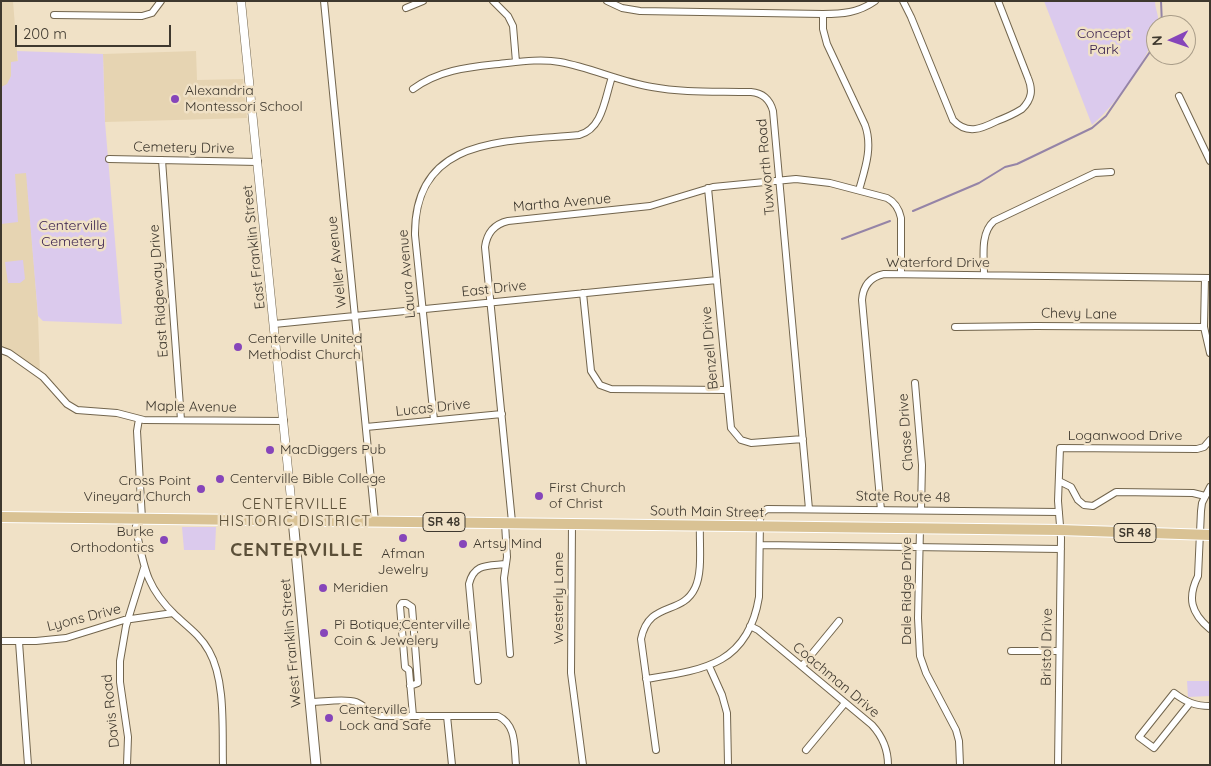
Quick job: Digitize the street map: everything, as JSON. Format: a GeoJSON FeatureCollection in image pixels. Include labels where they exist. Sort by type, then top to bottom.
{"type":"FeatureCollection","features":[{"type":"Feature","properties":{"kind":"main road","name":"SR 48"},"geometry":{"type":"LineString","coordinates":[[1,517],[213,520],[293,519]]}},
{"type":"Feature","properties":{"kind":"main road","name":"South Main Street"},"geometry":{"type":"LineString","coordinates":[[293,519],[1060,530]]}},
{"type":"Feature","properties":{"kind":"main road","name":"West Franklin Street"},"geometry":{"type":"LineString","coordinates":[[293,519],[316,765]]}},
{"type":"Feature","properties":{"kind":"main road","name":"SR 48"},"geometry":{"type":"LineString","coordinates":[[1060,530],[1205,535]]}},
{"type":"Feature","properties":{"kind":"street"},"geometry":{"type":"LineString","coordinates":[[54,15],[142,16],[152,12],[161,1]]}},
{"type":"Feature","properties":{"kind":"street","name":"East Franklin Street"},"geometry":{"type":"LineString","coordinates":[[241,1],[293,519]]}},
{"type":"Feature","properties":{"kind":"street","name":"Weller Avenue"},"geometry":{"type":"LineString","coordinates":[[324,1],[375,521]]}},
{"type":"Feature","properties":{"kind":"street"},"geometry":{"type":"LineString","coordinates":[[406,8],[423,1]]}},
{"type":"Feature","properties":{"kind":"street"},"geometry":{"type":"LineString","coordinates":[[493,1],[508,16],[513,26],[516,62]]}},
{"type":"Feature","properties":{"kind":"street"},"geometry":{"type":"LineString","coordinates":[[607,1],[622,8],[640,11],[823,14],[851,13],[875,1]]}},
{"type":"Feature","properties":{"kind":"street"},"geometry":{"type":"LineString","coordinates":[[903,1],[953,120],[961,127],[973,130],[984,128],[1017,112],[1027,104],[1031,96],[1031,86],[998,1]]}},
{"type":"Feature","properties":{"kind":"street"},"geometry":{"type":"LineString","coordinates":[[823,14],[823,29],[827,44],[869,138],[868,153],[859,190]]}},
{"type":"Feature","properties":{"kind":"street","name":"Tuxworth Road"},"geometry":{"type":"LineString","coordinates":[[414,89],[427,80],[452,70],[536,60],[558,61],[641,85],[667,89],[751,92],[764,96],[769,101],[773,111],[780,181],[809,509]]}},
{"type":"Feature","properties":{"kind":"street","name":"Laura Avenue"},"geometry":{"type":"LineString","coordinates":[[434,420],[415,235],[416,217],[421,197],[434,173],[460,153],[475,147],[486,144],[585,134],[594,128],[597,122],[612,77]]}},
{"type":"Feature","properties":{"kind":"street"},"geometry":{"type":"LineString","coordinates":[[1179,96],[1210,161]]}},
{"type":"Feature","properties":{"kind":"street","name":"Cemetery Drive"},"geometry":{"type":"LineString","coordinates":[[109,159],[258,162]]}},
{"type":"Feature","properties":{"kind":"street","name":"East Ridgeway Drive"},"geometry":{"type":"LineString","coordinates":[[162,160],[181,420]]}},
{"type":"Feature","properties":{"kind":"street"},"geometry":{"type":"LineString","coordinates":[[984,275],[985,238],[988,228],[994,221],[1096,174],[1111,172]]}},
{"type":"Feature","properties":{"kind":"street","name":"Martha Avenue"},"geometry":{"type":"LineString","coordinates":[[510,654],[504,578],[509,523],[502,414],[486,242],[490,231],[499,224],[508,221],[650,206],[708,188],[780,181],[813,180],[859,190],[889,199],[894,203],[900,212],[901,218],[901,274]]}},
{"type":"Feature","properties":{"kind":"street","name":"Benzell Drive"},"geometry":{"type":"LineString","coordinates":[[708,188],[730,424],[734,433],[741,440],[755,443],[803,439]]}},
{"type":"Feature","properties":{"kind":"street","name":"Waterford Drive"},"geometry":{"type":"LineString","coordinates":[[881,510],[862,295],[866,284],[874,278],[884,274],[901,274],[1207,278]]}},
{"type":"Feature","properties":{"kind":"street"},"geometry":{"type":"LineString","coordinates":[[1207,278],[1204,328],[1210,353]]}},
{"type":"Feature","properties":{"kind":"street","name":"East Drive"},"geometry":{"type":"LineString","coordinates":[[274,324],[717,280]]}},
{"type":"Feature","properties":{"kind":"street"},"geometry":{"type":"LineString","coordinates":[[583,293],[591,371],[600,385],[611,389],[727,390]]}},
{"type":"Feature","properties":{"kind":"street","name":"Chevy Lane"},"geometry":{"type":"LineString","coordinates":[[955,327],[1204,328]]}},
{"type":"Feature","properties":{"kind":"street","name":"Maple Avenue"},"geometry":{"type":"LineString","coordinates":[[1,350],[43,377],[67,404],[83,411],[130,415],[139,419],[284,421]]}},
{"type":"Feature","properties":{"kind":"street","name":"Chase Drive"},"geometry":{"type":"LineString","coordinates":[[915,383],[922,465],[921,510]]}},
{"type":"Feature","properties":{"kind":"street","name":"Lucas Drive"},"geometry":{"type":"LineString","coordinates":[[366,427],[502,414]]}},
{"type":"Feature","properties":{"kind":"street"},"geometry":{"type":"LineString","coordinates":[[139,419],[137,431],[142,519],[136,526],[136,530],[144,568],[153,591],[172,613],[199,637],[213,659],[220,690],[223,765]]}},
{"type":"Feature","properties":{"kind":"street","name":"Loganwood Drive"},"geometry":{"type":"LineString","coordinates":[[1060,530],[1060,448],[1197,449],[1204,447],[1210,440]]}},
{"type":"Feature","properties":{"kind":"street"},"geometry":{"type":"LineString","coordinates":[[1059,481],[1071,487],[1078,500],[1084,505],[1093,506],[1116,492],[1193,493],[1205,496]]}},
{"type":"Feature","properties":{"kind":"street"},"geometry":{"type":"LineString","coordinates":[[1210,487],[1205,496],[1201,511],[1205,535],[1198,576],[1191,599],[1193,609],[1198,617],[1210,629]]}},
{"type":"Feature","properties":{"kind":"street","name":"State Route 48"},"geometry":{"type":"LineString","coordinates":[[760,526],[762,512],[767,509],[1059,512]]}},
{"type":"Feature","properties":{"kind":"street","name":"Westerly Lane"},"geometry":{"type":"LineString","coordinates":[[572,524],[571,673],[583,765]]}},
{"type":"Feature","properties":{"kind":"street"},"geometry":{"type":"LineString","coordinates":[[656,750],[641,645],[642,632],[652,617],[683,602],[695,589],[699,575],[700,525]]}},
{"type":"Feature","properties":{"kind":"street"},"geometry":{"type":"LineString","coordinates":[[646,679],[691,672],[709,666],[732,651],[740,642],[750,626],[758,597],[760,526]]}},
{"type":"Feature","properties":{"kind":"street","name":"Dale Ridge Drive"},"geometry":{"type":"LineString","coordinates":[[920,528],[918,647],[926,674],[956,730],[959,741],[960,765]]}},
{"type":"Feature","properties":{"kind":"street","name":"Bristol Drive"},"geometry":{"type":"LineString","coordinates":[[1058,765],[1060,530]]}},
{"type":"Feature","properties":{"kind":"street"},"geometry":{"type":"LineString","coordinates":[[760,545],[1061,549]]}},
{"type":"Feature","properties":{"kind":"street"},"geometry":{"type":"LineString","coordinates":[[478,681],[470,584],[472,575],[480,567],[506,564]]}},
{"type":"Feature","properties":{"kind":"street","name":"Davis Road"},"geometry":{"type":"LineString","coordinates":[[127,765],[128,737],[119,670],[124,638],[144,568]]}},
{"type":"Feature","properties":{"kind":"street"},"geometry":{"type":"LineString","coordinates":[[410,686],[418,683],[412,607],[402,603],[400,606],[405,667],[409,670],[410,686],[413,716]]}},
{"type":"Feature","properties":{"kind":"street","name":"Lyons Drive"},"geometry":{"type":"LineString","coordinates":[[1,641],[19,642],[66,638],[129,620],[172,613]]}},
{"type":"Feature","properties":{"kind":"street"},"geometry":{"type":"LineString","coordinates":[[802,666],[839,621]]}},
{"type":"Feature","properties":{"kind":"street","name":"Coachman Drive"},"geometry":{"type":"LineString","coordinates":[[750,626],[758,630],[802,666],[879,732],[886,745],[888,765]]}},
{"type":"Feature","properties":{"kind":"street"},"geometry":{"type":"LineString","coordinates":[[19,642],[28,765]]}},
{"type":"Feature","properties":{"kind":"street"},"geometry":{"type":"LineString","coordinates":[[1011,651],[1059,652]]}},
{"type":"Feature","properties":{"kind":"street"},"geometry":{"type":"LineString","coordinates":[[709,666],[728,713],[728,765]]}},
{"type":"Feature","properties":{"kind":"street"},"geometry":{"type":"LineString","coordinates":[[1190,703],[1154,748],[1139,737],[1174,693],[1185,702],[1190,703],[1198,706],[1210,706]]}},
{"type":"Feature","properties":{"kind":"street"},"geometry":{"type":"LineString","coordinates":[[311,702],[352,701],[375,715],[494,715],[506,722],[512,730],[516,765]]}},
{"type":"Feature","properties":{"kind":"street"},"geometry":{"type":"LineString","coordinates":[[806,750],[845,703]]}},
{"type":"Feature","properties":{"kind":"street"},"geometry":{"type":"LineString","coordinates":[[447,716],[452,765]]}},
{"type":"Feature","properties":{"kind":"shaded area"},"geometry":{"type":"Polygon","coordinates":[[[1,1],[13,1],[38,316],[40,375],[1,350],[1,1]]]}},
{"type":"Feature","properties":{"kind":"shaded area","name":"Alexandria Montessori School"},"geometry":{"type":"Polygon","coordinates":[[[196,51],[197,80],[243,79],[247,118],[105,122],[103,54],[196,51]]]}},
{"type":"Feature","properties":{"kind":"green space","name":"Concept Park"},"geometry":{"type":"Polygon","coordinates":[[[1044,1],[1155,1],[1158,15],[1146,15],[1146,54],[1143,60],[1123,90],[1102,116],[1092,125],[1044,1]]]}},
{"type":"Feature","properties":{"kind":"green space","name":"Centerville Cemetery"},"geometry":{"type":"Polygon","coordinates":[[[17,51],[103,54],[105,122],[122,324],[43,321],[38,316],[26,173],[15,174],[18,222],[1,224],[1,87],[7,84],[11,76],[11,62],[18,61],[17,51]]]}},
{"type":"Feature","properties":{"kind":"green space"},"geometry":{"type":"Polygon","coordinates":[[[23,260],[25,279],[20,283],[8,283],[5,262],[23,260]]]}},
{"type":"Feature","properties":{"kind":"green space"},"geometry":{"type":"Polygon","coordinates":[[[182,527],[216,527],[215,550],[184,550],[182,527]]]}},
{"type":"Feature","properties":{"kind":"green space"},"geometry":{"type":"Polygon","coordinates":[[[1187,681],[1210,681],[1210,696],[1188,697],[1187,681]]]}},
{"type":"Feature","properties":{"kind":"waterway"},"geometry":{"type":"LineString","coordinates":[[1161,1],[1162,15]]}},
{"type":"Feature","properties":{"kind":"waterway"},"geometry":{"type":"LineString","coordinates":[[913,211],[979,183],[1005,167],[1017,164],[1092,128],[1106,116],[1146,58]]}},
{"type":"Feature","properties":{"kind":"waterway"},"geometry":{"type":"LineString","coordinates":[[842,239],[890,221]]}},
{"type":"Feature","properties":{"kind":"place","name":"Alexandria Montessori School"},"geometry":{"type":"Point","coordinates":[175,99]}},
{"type":"Feature","properties":{"kind":"place","name":"Centerville United Methodist Church"},"geometry":{"type":"Point","coordinates":[238,347]}},
{"type":"Feature","properties":{"kind":"place","name":"MacDiggers Pub"},"geometry":{"type":"Point","coordinates":[270,450]}},
{"type":"Feature","properties":{"kind":"place","name":"Centerville Bible College"},"geometry":{"type":"Point","coordinates":[220,479]}},
{"type":"Feature","properties":{"kind":"place","name":"Cross Point Vineyard Church"},"geometry":{"type":"Point","coordinates":[201,489]}},
{"type":"Feature","properties":{"kind":"place","name":"First Church of Christ"},"geometry":{"type":"Point","coordinates":[539,496]}},
{"type":"Feature","properties":{"kind":"place","name":"Afman Jewelry"},"geometry":{"type":"Point","coordinates":[403,538]}},
{"type":"Feature","properties":{"kind":"place","name":"Burke Orthodontics"},"geometry":{"type":"Point","coordinates":[164,540]}},
{"type":"Feature","properties":{"kind":"place","name":"Artsy Mind"},"geometry":{"type":"Point","coordinates":[463,544]}},
{"type":"Feature","properties":{"kind":"place","name":"Meridien"},"geometry":{"type":"Point","coordinates":[323,588]}},
{"type":"Feature","properties":{"kind":"place","name":"Pi Botique;Centerville Coin & Jewelery"},"geometry":{"type":"Point","coordinates":[324,633]}},
{"type":"Feature","properties":{"kind":"place","name":"Centerville Lock and Safe"},"geometry":{"type":"Point","coordinates":[329,718]}},
{"type":"Feature","properties":{"kind":"district","name":"CENTERVILLE HISTORIC DISTRICT"},"geometry":{"type":"Point","coordinates":[295,512]}},
{"type":"Feature","properties":{"kind":"district","name":"CENTERVILLE"},"geometry":{"type":"Point","coordinates":[297,550]}}]}
